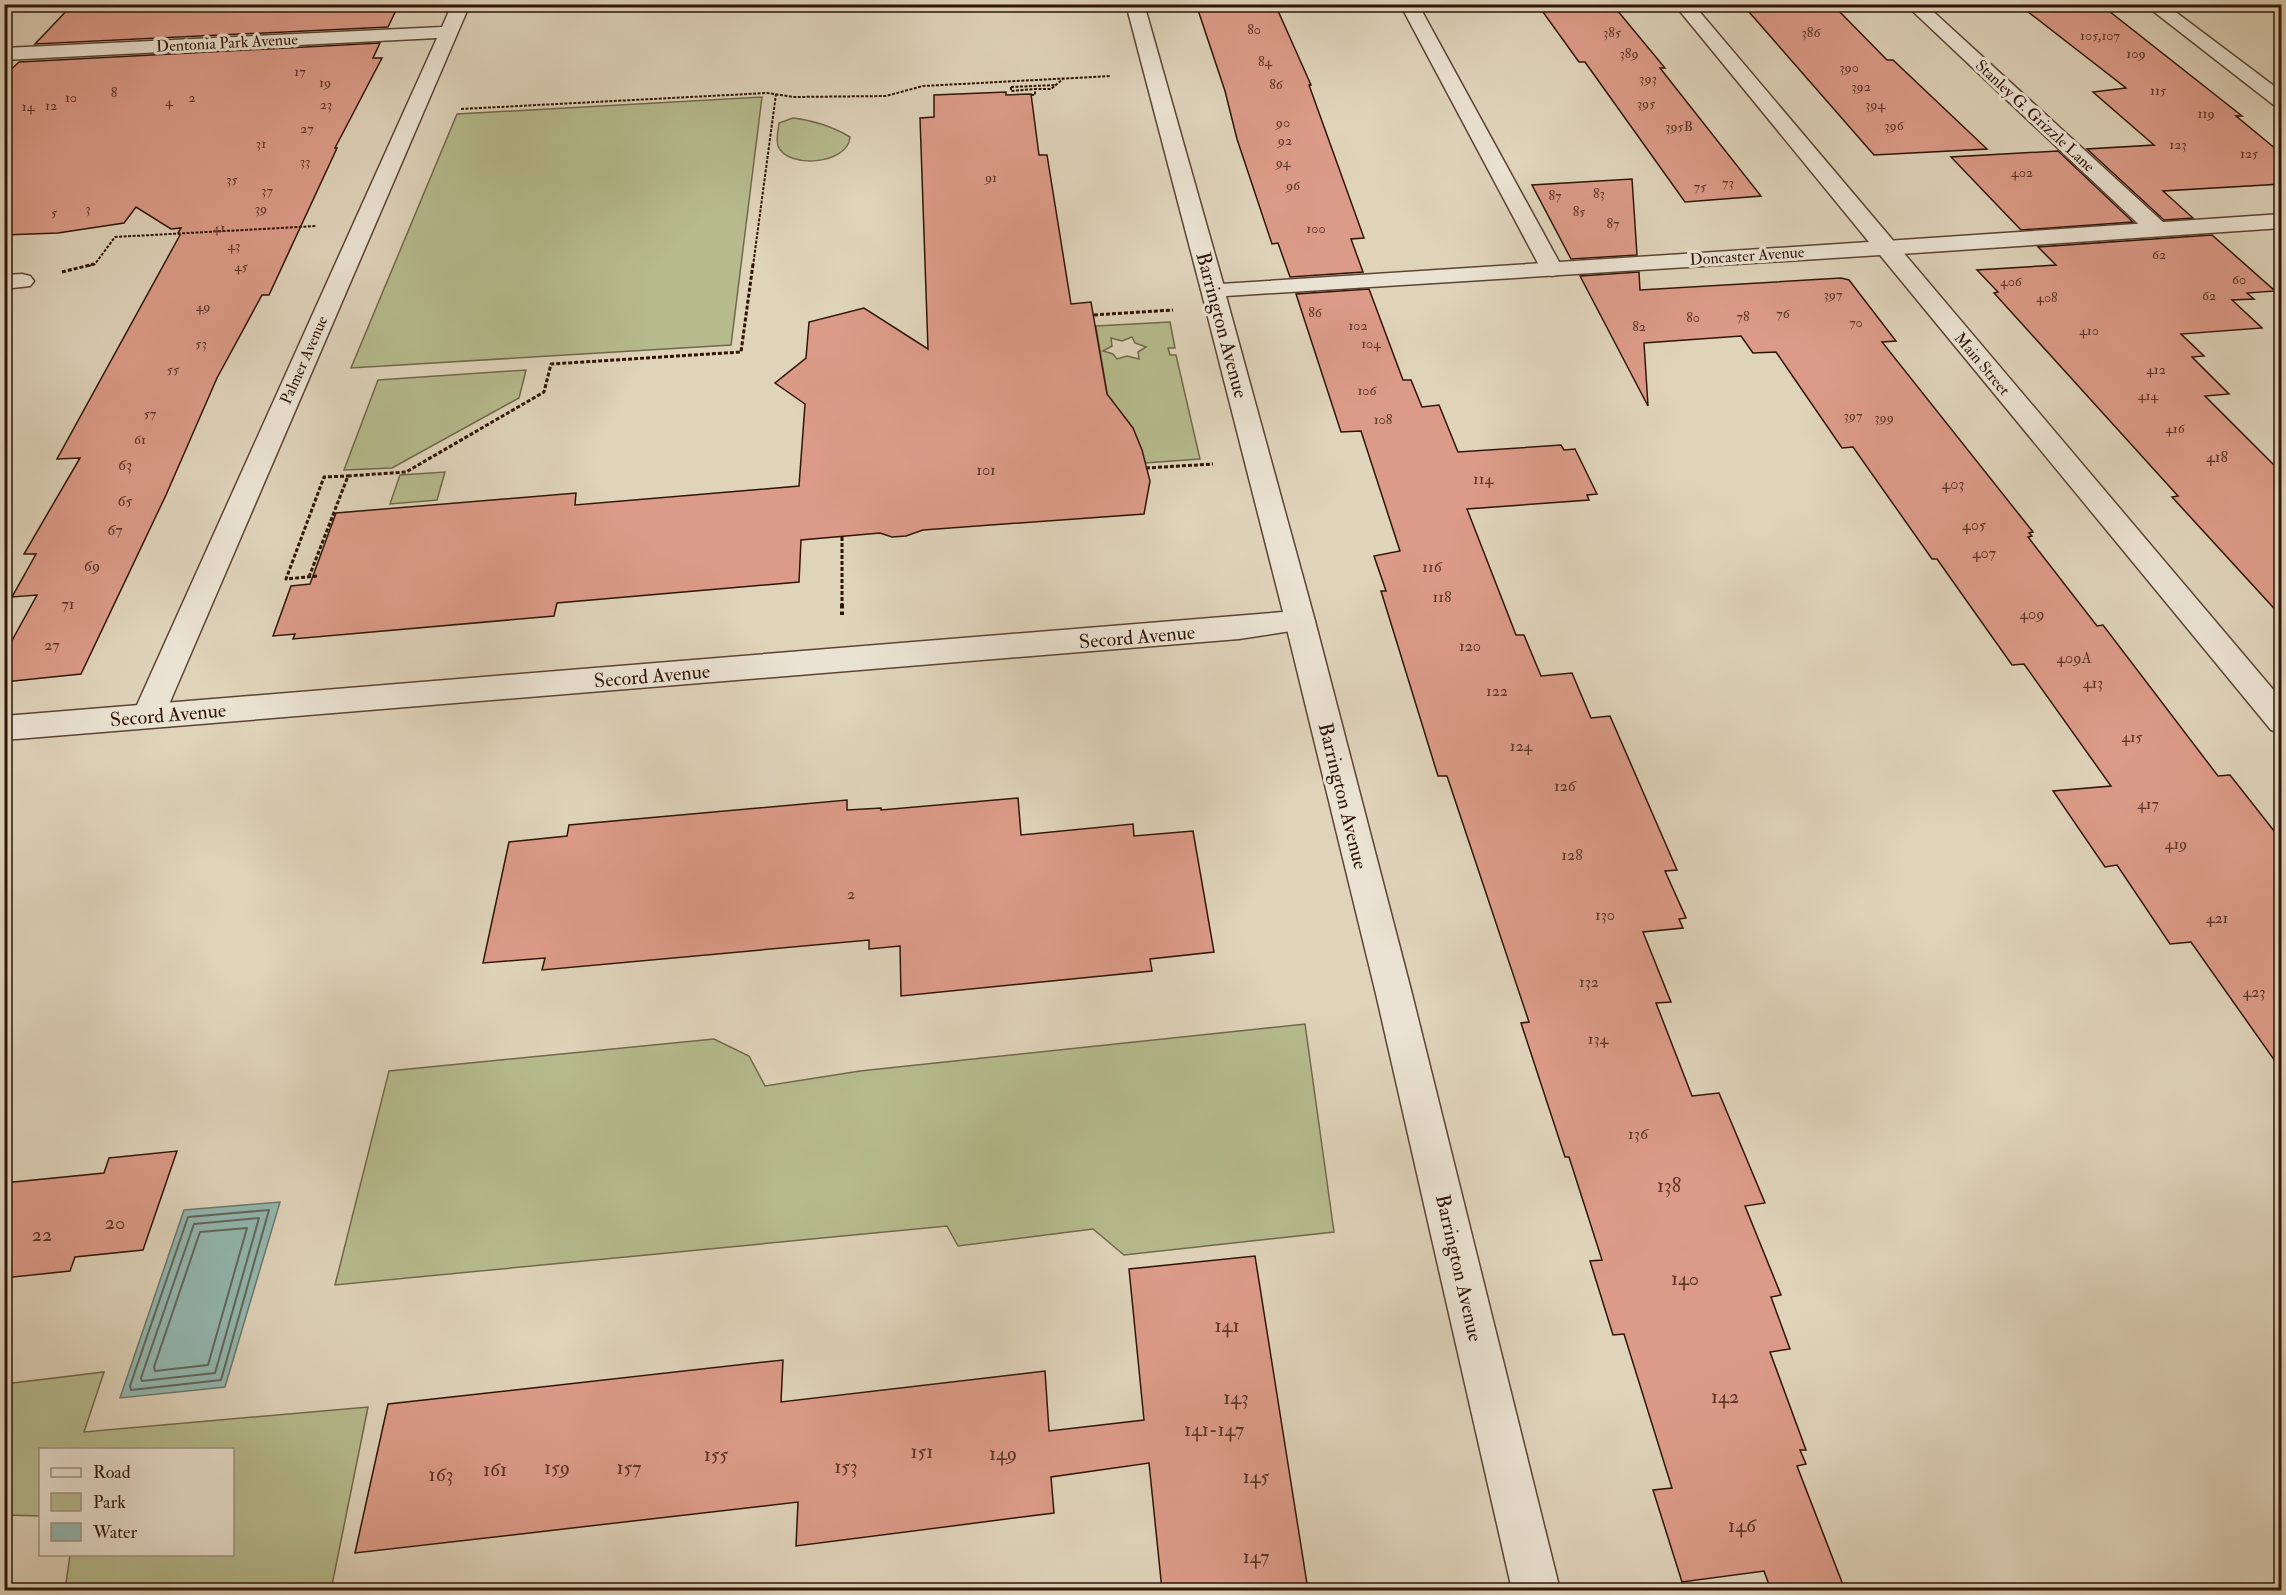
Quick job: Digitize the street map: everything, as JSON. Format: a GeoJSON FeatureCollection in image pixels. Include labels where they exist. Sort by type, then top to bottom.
{"type":"FeatureCollection","features":[{"type":"Feature","properties":{"kind":"street","name":"Palmer Avenue"},"geometry":{"type":"LineString","coordinates":[[148,716],[461,4]]}},
{"type":"Feature","properties":{"kind":"street","name":"Barrington Avenue"},"geometry":{"type":"LineString","coordinates":[[1135,4],[1300,621],[1394,994],[1536,1590]]}},
{"type":"Feature","properties":{"kind":"street"},"geometry":{"type":"LineString","coordinates":[[1410,4],[1552,269]]}},
{"type":"Feature","properties":{"kind":"street","name":"Main Street"},"geometry":{"type":"LineString","coordinates":[[1683,4],[2282,722]]}},
{"type":"Feature","properties":{"kind":"street","name":"Stanley G. Grizzle Lane"},"geometry":{"type":"LineString","coordinates":[[1914,4],[2156,228]]}},
{"type":"Feature","properties":{"kind":"street"},"geometry":{"type":"LineString","coordinates":[[2152,4],[2282,102]]}},
{"type":"Feature","properties":{"kind":"street","name":"Dentonia Park Avenue"},"geometry":{"type":"LineString","coordinates":[[4,54],[450,32]]}},
{"type":"Feature","properties":{"kind":"street","name":"Doncaster Avenue"},"geometry":{"type":"LineString","coordinates":[[1213,290],[2282,221]]}},
{"type":"Feature","properties":{"kind":"street","name":"Secord Avenue"},"geometry":{"type":"LineString","coordinates":[[4,728],[1239,628],[1300,621]]}},
{"type":"Feature","properties":{"kind":"path"},"geometry":{"type":"LineString","coordinates":[[415,112],[776,94],[833,98],[886,96],[923,86],[1114,76]]}},
{"type":"Feature","properties":{"kind":"path"},"geometry":{"type":"LineString","coordinates":[[1010,81],[1011,91],[1051,88],[1064,79]]}},
{"type":"Feature","properties":{"kind":"path"},"geometry":{"type":"LineString","coordinates":[[1011,87],[1056,85]]}},
{"type":"Feature","properties":{"kind":"path"},"geometry":{"type":"LineString","coordinates":[[1031,95],[1035,95],[1035,89]]}},
{"type":"Feature","properties":{"kind":"path"},"geometry":{"type":"LineString","coordinates":[[317,576],[286,579],[324,477],[406,472],[544,392],[552,364],[741,352],[776,94]]}},
{"type":"Feature","properties":{"kind":"path"},"geometry":{"type":"LineString","coordinates":[[13,282],[94,264],[115,237],[365,224]]}},
{"type":"Feature","properties":{"kind":"path"},"geometry":{"type":"LineString","coordinates":[[1094,315],[1177,310]]}},
{"type":"Feature","properties":{"kind":"path"},"geometry":{"type":"LineString","coordinates":[[1146,468],[1214,464]]}},
{"type":"Feature","properties":{"kind":"path"},"geometry":{"type":"LineString","coordinates":[[309,576],[348,476]]}},
{"type":"Feature","properties":{"kind":"path"},"geometry":{"type":"LineString","coordinates":[[842,537],[842,623]]}},
{"type":"Feature","properties":{"kind":"green space"},"geometry":{"type":"Polygon","coordinates":[[[762,97],[731,345],[351,368],[457,114],[762,97]]]}},
{"type":"Feature","properties":{"kind":"green space"},"geometry":{"type":"Polygon","coordinates":[[[793,118],[808,120],[844,133],[850,137],[847,146],[829,158],[817,161],[793,158],[778,146],[777,138],[779,123],[793,118]]]}},
{"type":"Feature","properties":{"kind":"green space"},"geometry":{"type":"Polygon","coordinates":[[[1170,322],[1175,348],[1168,348],[1170,355],[1176,355],[1200,459],[1145,463],[1112,423],[1096,326],[1170,322]],[[1132,337],[1122,341],[1111,338],[1112,346],[1103,351],[1113,354],[1117,359],[1127,356],[1139,359],[1138,352],[1146,347],[1135,343],[1132,337]]]}},
{"type":"Feature","properties":{"kind":"green space"},"geometry":{"type":"Polygon","coordinates":[[[526,370],[519,398],[392,468],[344,470],[378,380],[526,370]]]}},
{"type":"Feature","properties":{"kind":"green space"},"geometry":{"type":"Polygon","coordinates":[[[445,472],[437,500],[390,504],[400,475],[445,472]]]}},
{"type":"Feature","properties":{"kind":"green space"},"geometry":{"type":"Polygon","coordinates":[[[1305,1024],[1334,1232],[1124,1255],[1093,1229],[958,1246],[947,1226],[335,1285],[389,1071],[714,1039],[749,1056],[765,1086],[860,1071],[1305,1024]]]}},
{"type":"Feature","properties":{"kind":"green space"},"geometry":{"type":"Polygon","coordinates":[[[104,1372],[84,1432],[368,1407],[331,1590],[65,1590],[70,1556],[234,1556],[234,1448],[39,1448],[39,1516],[5,1515],[5,1384],[104,1372]]]}},
{"type":"Feature","properties":{"kind":"water"},"geometry":{"type":"Polygon","coordinates":[[[280,1202],[225,1387],[120,1398],[184,1210],[280,1202]]]}},
{"type":"Feature","properties":{"kind":"building"},"geometry":{"type":"Polygon","coordinates":[[[73,4],[399,4],[388,27],[35,44],[73,4]]]}},
{"type":"Feature","properties":{"kind":"building"},"geometry":{"type":"Polygon","coordinates":[[[1196,4],[1275,4],[1311,85],[1309,85],[1364,238],[1351,239],[1363,272],[1290,277],[1278,243],[1272,244],[1196,4]]]}},
{"type":"Feature","properties":{"kind":"building"},"geometry":{"type":"Polygon","coordinates":[[[1612,4],[1665,68],[1660,68],[1761,196],[1685,202],[1585,62],[1579,62],[1540,8],[1612,4]]]}},
{"type":"Feature","properties":{"kind":"building"},"geometry":{"type":"Polygon","coordinates":[[[1742,4],[1832,4],[1887,60],[1893,60],[1987,149],[1874,155],[1742,4]]]}},
{"type":"Feature","properties":{"kind":"building"},"geometry":{"type":"Polygon","coordinates":[[[2018,4],[2100,4],[2242,116],[2236,116],[2282,154],[2282,184],[2163,191],[2193,218],[2164,220],[2087,149],[2154,145],[2093,92],[2126,88],[2018,4]]]}},
{"type":"Feature","properties":{"kind":"building"},"geometry":{"type":"Polygon","coordinates":[[[380,43],[373,58],[382,58],[335,148],[337,148],[269,295],[262,295],[217,378],[166,495],[81,674],[4,682],[4,655],[37,595],[12,597],[36,554],[24,554],[80,458],[57,459],[180,235],[178,233],[181,228],[171,229],[136,207],[124,223],[58,233],[4,235],[4,76],[19,62],[380,43]]]}},
{"type":"Feature","properties":{"kind":"building"},"geometry":{"type":"Polygon","coordinates":[[[1006,92],[1006,95],[1031,94],[1039,155],[1047,155],[1071,304],[1091,302],[1107,394],[1133,428],[1142,450],[1150,481],[1144,514],[923,530],[906,536],[892,537],[880,533],[801,540],[799,582],[557,603],[554,616],[293,639],[295,634],[273,636],[291,586],[310,584],[336,513],[576,493],[575,505],[799,486],[805,404],[775,383],[806,358],[809,322],[864,308],[928,349],[920,118],[934,117],[934,95],[1006,92]]]}},
{"type":"Feature","properties":{"kind":"building"},"geometry":{"type":"Polygon","coordinates":[[[2058,151],[2133,222],[2021,230],[1951,157],[2058,151]]]}},
{"type":"Feature","properties":{"kind":"building"},"geometry":{"type":"Polygon","coordinates":[[[1632,179],[1637,255],[1571,259],[1532,185],[1632,179]]]}},
{"type":"Feature","properties":{"kind":"building"},"geometry":{"type":"Polygon","coordinates":[[[2212,235],[2275,291],[2247,293],[2254,299],[2232,300],[2262,328],[2181,334],[2204,356],[2192,357],[2229,394],[2205,396],[2282,473],[2282,617],[2172,497],[2178,496],[1994,293],[1998,292],[1977,270],[2056,265],[2038,247],[2212,235]]]}},
{"type":"Feature","properties":{"kind":"building"},"geometry":{"type":"Polygon","coordinates":[[[1639,272],[1640,290],[1841,278],[1849,280],[1896,341],[1882,342],[2033,532],[2029,533],[2032,536],[2028,537],[2097,626],[2103,625],[2218,776],[2230,775],[2282,841],[2282,1071],[2191,942],[2170,944],[2117,865],[2105,867],[2053,791],[2111,786],[2024,664],[2012,665],[1937,559],[1932,559],[1853,447],[1842,448],[1776,352],[1753,353],[1741,336],[1644,343],[1648,406],[1580,276],[1639,272]]]}},
{"type":"Feature","properties":{"kind":"building"},"geometry":{"type":"Polygon","coordinates":[[[1369,289],[1403,380],[1411,380],[1422,407],[1439,405],[1458,452],[1561,445],[1564,450],[1575,449],[1597,494],[1587,495],[1589,500],[1467,509],[1516,635],[1524,635],[1541,676],[1572,673],[1591,718],[1610,716],[1677,870],[1665,871],[1686,918],[1679,919],[1683,928],[1643,932],[1671,1002],[1656,1003],[1692,1096],[1719,1093],[1765,1203],[1745,1206],[1781,1295],[1771,1297],[1790,1349],[1770,1352],[1806,1450],[1800,1450],[1806,1464],[1797,1466],[1845,1590],[1771,1590],[1764,1571],[1682,1582],[1653,1490],[1672,1488],[1624,1334],[1613,1335],[1590,1261],[1602,1260],[1569,1157],[1565,1157],[1521,1023],[1529,1022],[1447,776],[1438,776],[1381,591],[1386,591],[1374,556],[1400,551],[1361,431],[1341,432],[1296,294],[1369,289]]]}},
{"type":"Feature","properties":{"kind":"building"},"geometry":{"type":"Polygon","coordinates":[[[1018,798],[1021,835],[1133,824],[1134,836],[1193,831],[1214,952],[1150,959],[1152,971],[901,996],[900,946],[869,949],[869,940],[542,970],[545,958],[483,963],[509,842],[567,836],[569,825],[847,800],[847,810],[881,808],[881,810],[1018,798]]]}},
{"type":"Feature","properties":{"kind":"building"},"geometry":{"type":"Polygon","coordinates":[[[177,1151],[143,1250],[75,1257],[70,1271],[4,1278],[4,1183],[104,1173],[109,1158],[177,1151]]]}},
{"type":"Feature","properties":{"kind":"building"},"geometry":{"type":"Polygon","coordinates":[[[1255,1256],[1308,1590],[1162,1590],[1149,1463],[1051,1477],[1054,1513],[796,1546],[798,1502],[355,1553],[388,1404],[783,1360],[781,1402],[1045,1371],[1049,1431],[1144,1420],[1129,1269],[1255,1256]]]}}]}
